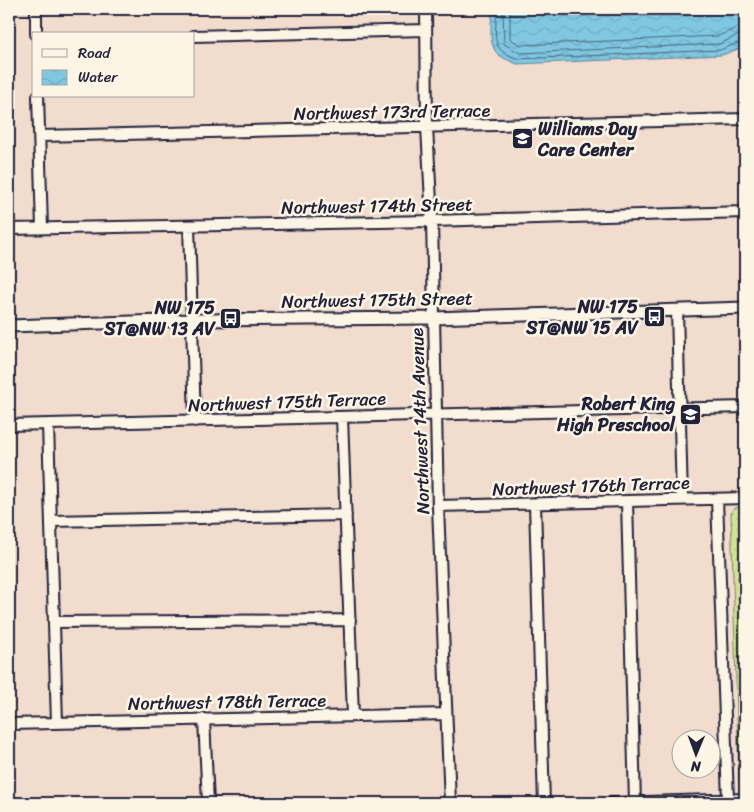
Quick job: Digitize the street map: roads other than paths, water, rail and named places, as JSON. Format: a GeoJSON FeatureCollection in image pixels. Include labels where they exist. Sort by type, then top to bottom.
{"type":"FeatureCollection","features":[{"type":"Feature","properties":{"kind":"street"},"geometry":{"type":"LineString","coordinates":[[36,9],[36,32]]}},
{"type":"Feature","properties":{"kind":"street","name":"Northwest 14th Avenue"},"geometry":{"type":"LineString","coordinates":[[426,9],[427,127],[432,221],[438,506],[450,803]]}},
{"type":"Feature","properties":{"kind":"street"},"geometry":{"type":"LineString","coordinates":[[195,36],[425,30]]}},
{"type":"Feature","properties":{"kind":"street"},"geometry":{"type":"LineString","coordinates":[[38,98],[42,228]]}},
{"type":"Feature","properties":{"kind":"street","name":"Northwest 173rd Terrace"},"geometry":{"type":"LineString","coordinates":[[40,136],[745,119]]}},
{"type":"Feature","properties":{"kind":"street","name":"Northwest 174th Street"},"geometry":{"type":"LineString","coordinates":[[9,229],[432,221],[745,212]]}},
{"type":"Feature","properties":{"kind":"street"},"geometry":{"type":"LineString","coordinates":[[189,226],[195,422]]}},
{"type":"Feature","properties":{"kind":"street","name":"Northwest 175th Street"},"geometry":{"type":"LineString","coordinates":[[9,326],[193,320],[433,318],[745,308]]}},
{"type":"Feature","properties":{"kind":"street"},"geometry":{"type":"LineString","coordinates":[[677,310],[682,499]]}},
{"type":"Feature","properties":{"kind":"street","name":"Northwest 175th Terrace"},"geometry":{"type":"LineString","coordinates":[[9,425],[195,422],[745,407]]}},
{"type":"Feature","properties":{"kind":"street"},"geometry":{"type":"LineString","coordinates":[[342,417],[353,716]]}},
{"type":"Feature","properties":{"kind":"street"},"geometry":{"type":"LineString","coordinates":[[48,424],[57,723]]}},
{"type":"Feature","properties":{"kind":"street","name":"Northwest 176th Terrace"},"geometry":{"type":"LineString","coordinates":[[438,506],[745,498]]}},
{"type":"Feature","properties":{"kind":"street"},"geometry":{"type":"LineString","coordinates":[[717,499],[728,800]]}},
{"type":"Feature","properties":{"kind":"street"},"geometry":{"type":"LineString","coordinates":[[627,501],[635,802]]}},
{"type":"Feature","properties":{"kind":"street"},"geometry":{"type":"LineString","coordinates":[[535,504],[544,803]]}},
{"type":"Feature","properties":{"kind":"street"},"geometry":{"type":"LineString","coordinates":[[51,521],[346,516]]}},
{"type":"Feature","properties":{"kind":"street"},"geometry":{"type":"LineString","coordinates":[[54,622],[350,620]]}},
{"type":"Feature","properties":{"kind":"street","name":"Northwest 178th Terrace"},"geometry":{"type":"LineString","coordinates":[[9,724],[446,714]]}},
{"type":"Feature","properties":{"kind":"street"},"geometry":{"type":"LineString","coordinates":[[204,719],[208,803]]}},
{"type":"Feature","properties":{"kind":"street"},"geometry":{"type":"LineString","coordinates":[[612,803],[745,799]]}},
{"type":"Feature","properties":{"kind":"water"},"geometry":{"type":"Polygon","coordinates":[[[492,9],[745,9],[745,42],[741,48],[722,55],[517,64],[505,59],[495,51],[491,34],[492,9]]]}},
{"type":"Feature","properties":{"kind":"place","name":"Williams Day Care Center"},"geometry":{"type":"Point","coordinates":[522,139]}},
{"type":"Feature","properties":{"kind":"place","name":"NW 175 ST@NW 15 AV"},"geometry":{"type":"Point","coordinates":[654,317]}},
{"type":"Feature","properties":{"kind":"place","name":"NW 175 ST@NW 13 AV"},"geometry":{"type":"Point","coordinates":[231,318]}},
{"type":"Feature","properties":{"kind":"place","name":"Robert King High Preschool"},"geometry":{"type":"Point","coordinates":[691,414]}}]}
